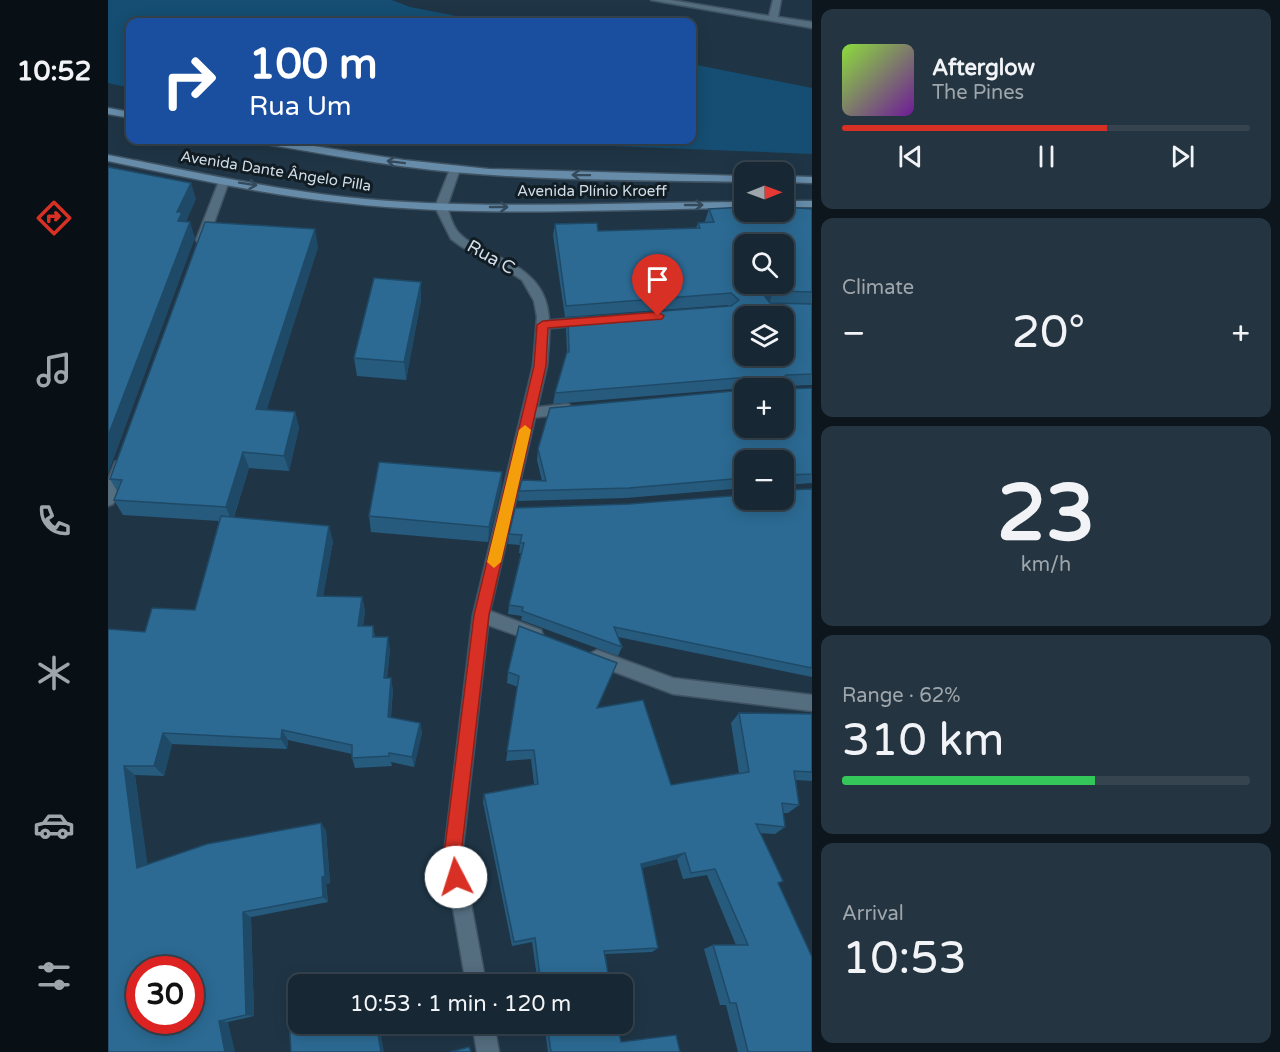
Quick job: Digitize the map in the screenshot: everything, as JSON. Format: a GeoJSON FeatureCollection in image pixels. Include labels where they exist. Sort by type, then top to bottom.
{"type":"FeatureCollection","features":[{"type":"Feature","properties":{"kind":"main road"},"geometry":{"type":"LineString","coordinates":[[108,111],[126,114]]}},
{"type":"Feature","properties":{"kind":"main road","name":"Avenida Dante Ângelo Pilla"},"geometry":{"type":"LineString","coordinates":[[283,144],[357,157],[454,169]]}},
{"type":"Feature","properties":{"kind":"main road","name":"Avenida Dante Ângelo Pilla"},"geometry":{"type":"LineString","coordinates":[[108,158],[224,181],[344,200],[441,207]]}},
{"type":"Feature","properties":{"kind":"main road","name":"Avenida Plínio Kroeff"},"geometry":{"type":"LineString","coordinates":[[454,169],[543,174],[734,178]]}},
{"type":"Feature","properties":{"kind":"main road"},"geometry":{"type":"LineString","coordinates":[[794,179],[812,180]]}},
{"type":"Feature","properties":{"kind":"main road"},"geometry":{"type":"LineString","coordinates":[[794,204],[812,204]]}},
{"type":"Feature","properties":{"kind":"main road","name":"Avenida Plínio Kroeff"},"geometry":{"type":"LineString","coordinates":[[441,207],[734,205]]}},
{"type":"Feature","properties":{"kind":"street"},"geometry":{"type":"LineString","coordinates":[[655,0],[716,5],[773,19],[812,25]]}},
{"type":"Feature","properties":{"kind":"street"},"geometry":{"type":"LineString","coordinates":[[773,19],[777,0]]}},
{"type":"Feature","properties":{"kind":"street"},"geometry":{"type":"LineString","coordinates":[[441,207],[454,169]]}},
{"type":"Feature","properties":{"kind":"street"},"geometry":{"type":"LineString","coordinates":[[196,258],[224,181]]}},
{"type":"Feature","properties":{"kind":"street","name":"Rua C"},"geometry":{"type":"LineString","coordinates":[[441,207],[453,234],[476,252],[512,266],[533,284],[540,302],[543,325],[540,366],[512,509],[481,615],[453,855],[474,974]]}},
{"type":"Feature","properties":{"kind":"street"},"geometry":{"type":"LineString","coordinates":[[543,325],[600,320]]}},
{"type":"Feature","properties":{"kind":"street"},"geometry":{"type":"LineString","coordinates":[[529,413],[577,408]]}},
{"type":"Feature","properties":{"kind":"street"},"geometry":{"type":"LineString","coordinates":[[108,500],[124,456]]}},
{"type":"Feature","properties":{"kind":"street"},"geometry":{"type":"LineString","coordinates":[[481,615],[556,643]]}},
{"type":"Feature","properties":{"kind":"street"},"geometry":{"type":"LineString","coordinates":[[577,651],[673,686],[812,703]]}},
{"type":"Feature","properties":{"kind":"street"},"geometry":{"type":"LineString","coordinates":[[485,1034],[488,1052]]}},
{"type":"Feature","properties":{"kind":"shaded area"},"geometry":{"type":"Polygon","coordinates":[[[108,0],[392,0],[410,7],[466,18],[126,18],[126,87],[108,83],[108,0]]]}},
{"type":"Feature","properties":{"kind":"shaded area"},"geometry":{"type":"Polygon","coordinates":[[[696,65],[812,88],[812,154],[560,144],[696,144],[696,65]]]}},
{"type":"Feature","properties":{"kind":"building"},"geometry":{"type":"Polygon","coordinates":[[[108,167],[191,183],[177,212],[182,212],[178,221],[190,222],[108,436],[108,167]]]}},
{"type":"Feature","properties":{"kind":"building"},"geometry":{"type":"Polygon","coordinates":[[[734,208],[734,222],[794,222],[794,208],[812,209],[812,292],[794,292],[794,234],[734,234],[734,294],[770,294],[765,297],[770,303],[812,304],[812,374],[786,375],[784,378],[749,377],[555,393],[567,352],[569,352],[568,318],[731,306],[739,300],[731,293],[566,306],[555,224],[597,223],[598,231],[700,228],[698,223],[714,222],[709,209],[734,208]]]}},
{"type":"Feature","properties":{"kind":"building"},"geometry":{"type":"Polygon","coordinates":[[[205,222],[315,229],[256,409],[295,412],[284,456],[243,452],[226,507],[114,500],[122,480],[110,479],[205,222]]]}},
{"type":"Feature","properties":{"kind":"building"},"geometry":{"type":"Polygon","coordinates":[[[374,278],[421,282],[404,362],[354,358],[374,278]]]}},
{"type":"Feature","properties":{"kind":"building"},"geometry":{"type":"Polygon","coordinates":[[[812,388],[812,474],[794,475],[794,450],[734,450],[734,479],[629,488],[519,491],[522,480],[546,481],[538,449],[550,408],[734,391],[734,438],[794,438],[794,389],[812,388]]]}},
{"type":"Feature","properties":{"kind":"building"},"geometry":{"type":"Polygon","coordinates":[[[379,462],[502,472],[489,527],[369,516],[379,462]]]}},
{"type":"Feature","properties":{"kind":"building"},"geometry":{"type":"Polygon","coordinates":[[[812,489],[812,668],[614,627],[622,647],[522,611],[523,607],[509,605],[524,543],[520,543],[522,535],[509,534],[515,508],[629,504],[734,496],[734,510],[794,510],[794,490],[812,489]]]}},
{"type":"Feature","properties":{"kind":"building"},"geometry":{"type":"Polygon","coordinates":[[[221,516],[329,526],[317,596],[362,597],[358,626],[373,626],[373,637],[388,637],[384,678],[391,678],[388,717],[420,723],[412,757],[389,753],[389,756],[352,758],[352,745],[282,730],[281,739],[163,733],[154,766],[124,766],[137,868],[207,844],[321,823],[325,876],[322,877],[323,897],[243,912],[246,1015],[219,1021],[225,1052],[108,1052],[108,629],[145,632],[152,608],[195,610],[221,516]]]}},
{"type":"Feature","properties":{"kind":"building"},"geometry":{"type":"Polygon","coordinates":[[[519,626],[617,663],[597,708],[643,700],[671,785],[749,772],[739,713],[812,714],[812,772],[794,771],[799,805],[782,803],[785,827],[756,824],[783,881],[778,883],[812,957],[812,1052],[748,1052],[736,1003],[730,1003],[713,945],[748,945],[715,869],[691,873],[685,853],[641,864],[658,948],[604,951],[608,974],[540,974],[535,938],[514,942],[484,794],[538,784],[534,750],[507,751],[519,676],[508,672],[519,626]]]}},
{"type":"Feature","properties":{"kind":"building"},"geometry":{"type":"Polygon","coordinates":[[[290,1034],[378,1034],[381,1052],[291,1052],[290,1034]]]}},
{"type":"Feature","properties":{"kind":"building"},"geometry":{"type":"Polygon","coordinates":[[[549,1034],[619,1034],[621,1042],[676,1035],[680,1052],[551,1052],[549,1034]]]}},
{"type":"Feature","properties":{"kind":"building"},"geometry":{"type":"Polygon","coordinates":[[[469,1047],[471,1052],[450,1052],[469,1047]]]}},
{"type":"Feature","properties":{"kind":"slow traffic"},"geometry":{"type":"LineString","coordinates":[[494,562],[525,430]]}},
{"type":"Feature","properties":{"kind":"route"},"geometry":{"type":"LineString","coordinates":[[456,877],[453,855],[481,615],[540,366],[543,325],[658,316]]}}]}
